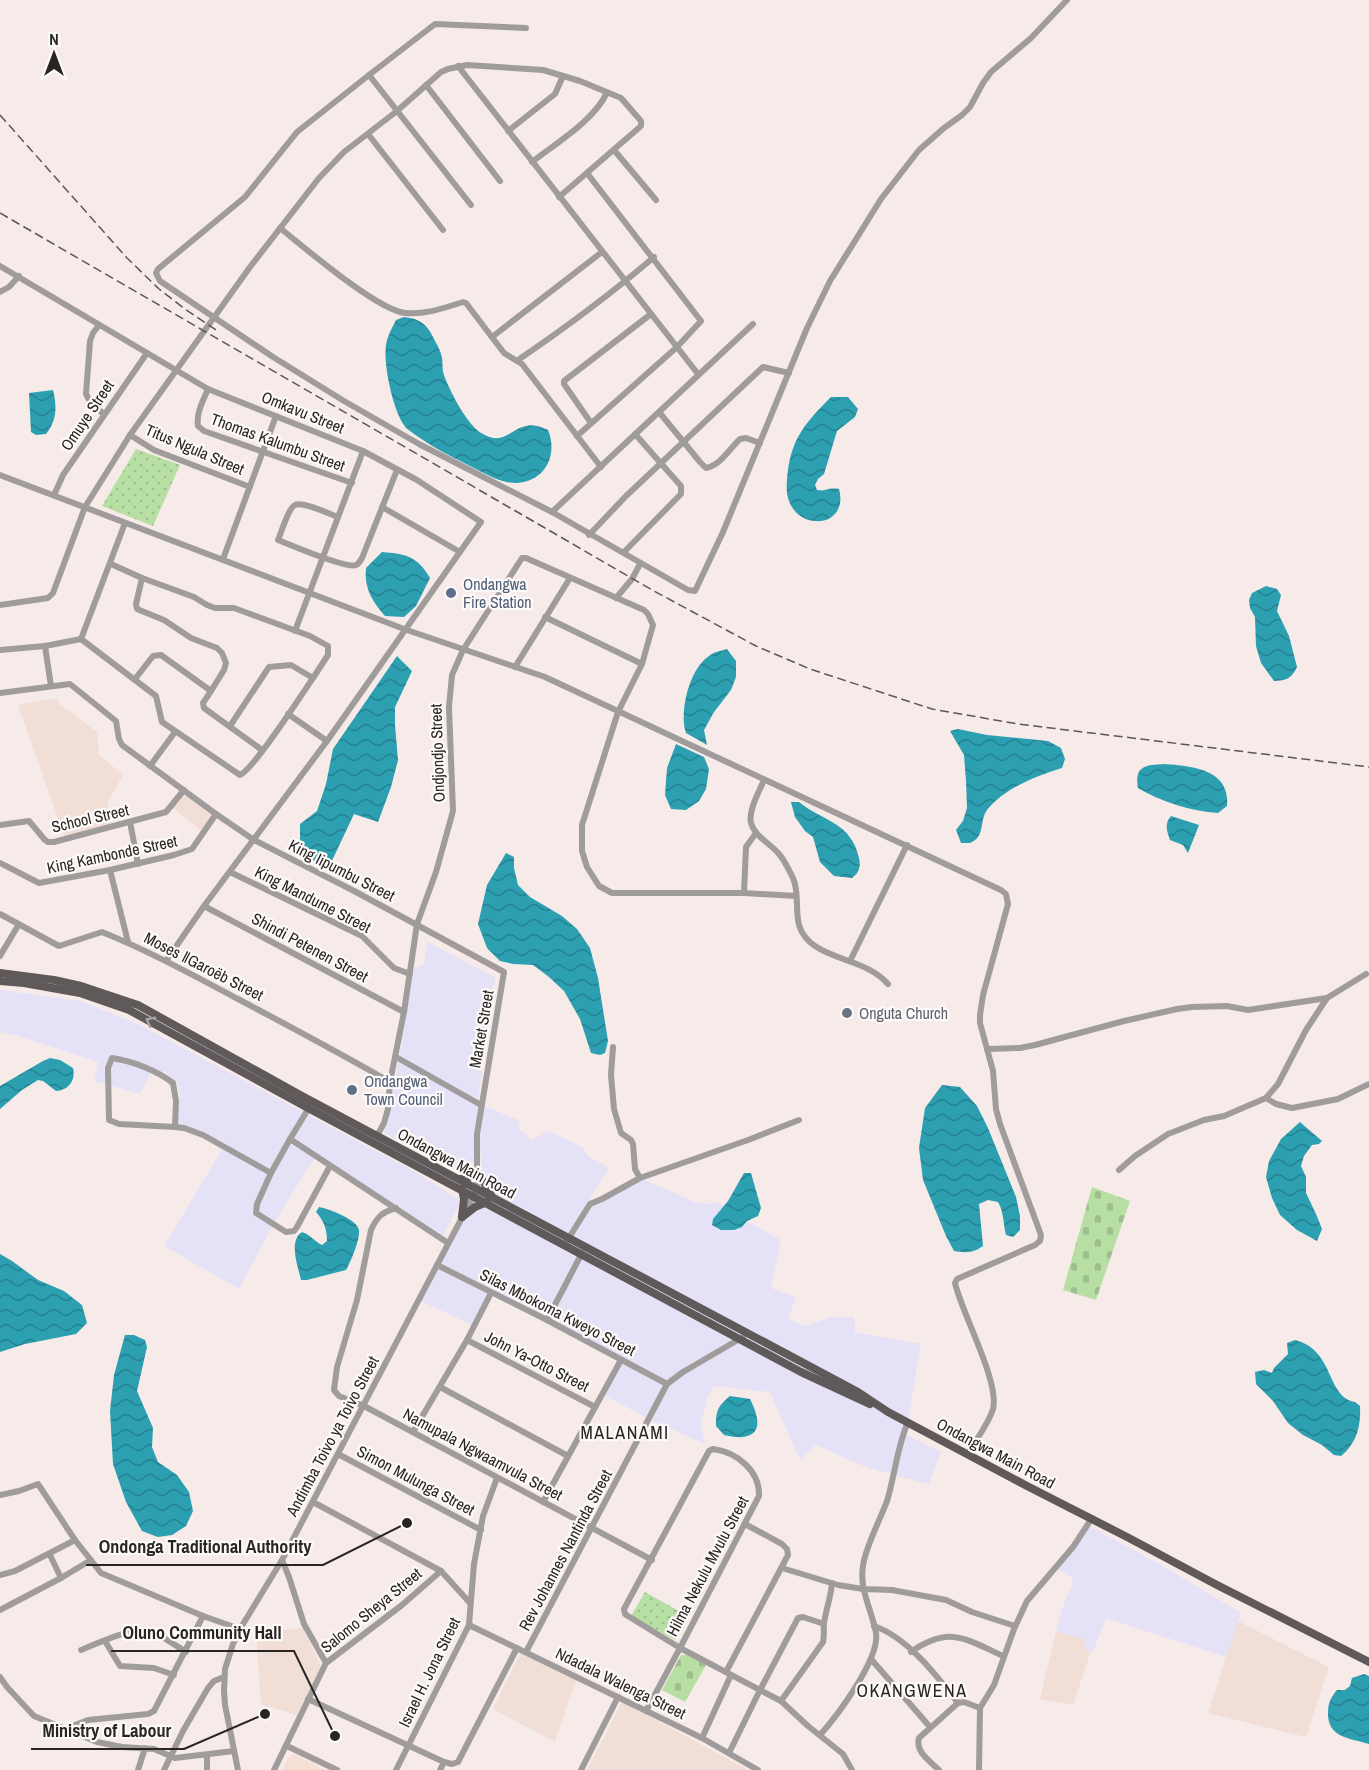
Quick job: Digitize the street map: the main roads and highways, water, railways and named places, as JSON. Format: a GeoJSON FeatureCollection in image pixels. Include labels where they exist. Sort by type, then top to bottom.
{"type":"FeatureCollection","features":[{"type":"Feature","properties":{"kind":"main road","name":"Ondangwa Main Road"},"geometry":{"type":"LineString","coordinates":[[0,973],[54,980],[111,999],[310,1105],[431,1173],[462,1189],[475,1192]]}},
{"type":"Feature","properties":{"kind":"main road","name":"Ondangwa Main Road"},"geometry":{"type":"LineString","coordinates":[[0,981],[55,988],[111,999]]}},
{"type":"Feature","properties":{"kind":"main road","name":"Ondangwa Main Road"},"geometry":{"type":"LineString","coordinates":[[310,1105],[377,1136],[459,1179],[475,1192],[744,1337],[801,1371],[908,1422],[1217,1586],[1369,1662]]}},
{"type":"Feature","properties":{"kind":"main road"},"geometry":{"type":"LineString","coordinates":[[459,1179],[473,1176],[477,1171],[489,1199],[462,1217],[464,1199],[462,1189]]}},
{"type":"Feature","properties":{"kind":"main road","name":"Ondangwa Main Road"},"geometry":{"type":"LineString","coordinates":[[566,1241],[582,1253],[631,1276]]}},
{"type":"Feature","properties":{"kind":"water"},"geometry":{"type":"Polygon","coordinates":[[[404,317],[419,321],[430,331],[441,354],[443,372],[449,387],[459,406],[477,430],[490,437],[502,438],[529,425],[548,430],[551,439],[550,457],[542,472],[527,481],[511,483],[504,481],[446,454],[406,428],[393,398],[387,375],[385,353],[387,339],[396,320],[404,317]]]}},
{"type":"Feature","properties":{"kind":"water"},"geometry":{"type":"Polygon","coordinates":[[[53,390],[55,408],[52,424],[46,434],[36,435],[31,432],[29,393],[53,390]]]}},
{"type":"Feature","properties":{"kind":"water"},"geometry":{"type":"Polygon","coordinates":[[[831,397],[848,397],[858,409],[855,417],[837,431],[824,474],[815,485],[817,490],[839,489],[838,509],[826,520],[809,520],[794,510],[788,496],[791,454],[806,425],[831,397]]]}},
{"type":"Feature","properties":{"kind":"water"},"geometry":{"type":"Polygon","coordinates":[[[382,552],[410,558],[420,565],[430,578],[416,606],[404,617],[385,616],[368,588],[366,568],[382,552]]]}},
{"type":"Feature","properties":{"kind":"water"},"geometry":{"type":"Polygon","coordinates":[[[1266,586],[1277,589],[1281,595],[1277,611],[1289,636],[1297,667],[1291,676],[1282,680],[1274,681],[1261,663],[1256,646],[1255,617],[1249,600],[1252,593],[1266,586]]]}},
{"type":"Feature","properties":{"kind":"water"},"geometry":{"type":"Polygon","coordinates":[[[727,649],[736,661],[736,677],[731,690],[704,730],[707,745],[686,733],[684,714],[687,692],[702,662],[713,654],[727,649]]]}},
{"type":"Feature","properties":{"kind":"water"},"geometry":{"type":"Polygon","coordinates":[[[397,656],[412,671],[395,707],[398,760],[378,822],[354,814],[329,867],[316,863],[300,846],[300,824],[317,811],[326,784],[333,749],[397,656]]]}},
{"type":"Feature","properties":{"kind":"water"},"geometry":{"type":"Polygon","coordinates":[[[958,729],[987,735],[1048,741],[1061,748],[1065,759],[1062,768],[1012,789],[994,802],[985,813],[978,837],[970,843],[961,843],[956,830],[963,821],[967,808],[964,755],[950,731],[958,729]]]}},
{"type":"Feature","properties":{"kind":"water"},"geometry":{"type":"Polygon","coordinates":[[[676,744],[704,757],[709,769],[706,789],[699,801],[686,810],[671,809],[665,795],[667,768],[676,744]]]}},
{"type":"Feature","properties":{"kind":"water"},"geometry":{"type":"Polygon","coordinates":[[[1164,764],[1197,768],[1216,777],[1226,794],[1227,806],[1218,813],[1197,810],[1166,802],[1138,788],[1138,775],[1142,768],[1164,764]]]}},
{"type":"Feature","properties":{"kind":"water"},"geometry":{"type":"Polygon","coordinates":[[[791,802],[799,802],[835,824],[850,837],[860,861],[859,870],[852,878],[834,876],[820,862],[813,837],[805,831],[795,817],[791,802]]]}},
{"type":"Feature","properties":{"kind":"water"},"geometry":{"type":"Polygon","coordinates":[[[1171,816],[1199,825],[1188,853],[1183,845],[1170,840],[1167,825],[1171,816]]]}},
{"type":"Feature","properties":{"kind":"water"},"geometry":{"type":"Polygon","coordinates":[[[506,853],[514,857],[518,885],[530,897],[562,916],[577,929],[590,948],[598,978],[608,1041],[605,1053],[600,1055],[591,1053],[580,1019],[564,991],[549,977],[533,965],[500,961],[487,948],[478,924],[487,885],[506,853]]]}},
{"type":"Feature","properties":{"kind":"water"},"geometry":{"type":"Polygon","coordinates":[[[50,1058],[60,1060],[73,1068],[70,1084],[65,1089],[56,1091],[38,1080],[0,1109],[0,1086],[50,1058]]]}},
{"type":"Feature","properties":{"kind":"water"},"geometry":{"type":"Polygon","coordinates":[[[942,1085],[960,1087],[977,1106],[1016,1197],[1020,1216],[1020,1230],[1013,1237],[1006,1235],[998,1202],[988,1200],[979,1204],[983,1246],[969,1252],[954,1251],[923,1180],[919,1148],[925,1108],[942,1085]]]}},
{"type":"Feature","properties":{"kind":"water"},"geometry":{"type":"Polygon","coordinates":[[[1300,1122],[1322,1141],[1312,1145],[1304,1156],[1301,1166],[1306,1177],[1306,1193],[1322,1229],[1317,1241],[1297,1230],[1280,1215],[1266,1177],[1269,1161],[1281,1139],[1300,1122]]]}},
{"type":"Feature","properties":{"kind":"water"},"geometry":{"type":"Polygon","coordinates":[[[744,1173],[751,1173],[761,1208],[758,1216],[747,1221],[742,1227],[734,1230],[721,1230],[712,1225],[713,1219],[728,1201],[744,1173]]]}},
{"type":"Feature","properties":{"kind":"water"},"geometry":{"type":"Polygon","coordinates":[[[319,1207],[336,1212],[353,1222],[359,1230],[358,1239],[346,1270],[301,1280],[295,1254],[298,1236],[302,1232],[322,1245],[327,1241],[324,1225],[316,1212],[319,1207]]]}},
{"type":"Feature","properties":{"kind":"water"},"geometry":{"type":"Polygon","coordinates":[[[0,1254],[38,1280],[64,1291],[82,1305],[87,1323],[76,1334],[25,1344],[0,1352],[0,1254]]]}},
{"type":"Feature","properties":{"kind":"water"},"geometry":{"type":"Polygon","coordinates":[[[125,1335],[134,1335],[145,1340],[147,1347],[137,1391],[153,1428],[152,1447],[158,1462],[177,1475],[189,1492],[193,1511],[186,1526],[172,1535],[158,1537],[142,1531],[126,1502],[113,1464],[110,1411],[114,1375],[125,1335]]]}},
{"type":"Feature","properties":{"kind":"water"},"geometry":{"type":"Polygon","coordinates":[[[1295,1340],[1308,1345],[1317,1353],[1339,1392],[1360,1406],[1357,1434],[1351,1446],[1341,1456],[1334,1455],[1288,1423],[1273,1401],[1256,1384],[1255,1372],[1264,1370],[1272,1373],[1288,1354],[1287,1343],[1295,1340]]]}},
{"type":"Feature","properties":{"kind":"water"},"geometry":{"type":"Polygon","coordinates":[[[730,1396],[750,1399],[755,1410],[757,1427],[750,1435],[738,1437],[724,1435],[716,1426],[718,1409],[730,1396]]]}},
{"type":"Feature","properties":{"kind":"water"},"geometry":{"type":"Polygon","coordinates":[[[1364,1674],[1369,1676],[1369,1744],[1341,1736],[1331,1727],[1328,1712],[1330,1700],[1337,1690],[1345,1690],[1350,1686],[1352,1678],[1364,1674]]]}},
{"type":"Feature","properties":{"kind":"railway"},"geometry":{"type":"LineString","coordinates":[[0,115],[127,258],[159,289],[216,330]]}},
{"type":"Feature","properties":{"kind":"railway"},"geometry":{"type":"LineString","coordinates":[[0,213],[654,591],[756,646],[810,669],[932,709],[1018,724],[1369,767]]}},
{"type":"Feature","properties":{"kind":"place","name":"Ondangwa Fire Station"},"geometry":{"type":"Point","coordinates":[451,593]}},
{"type":"Feature","properties":{"kind":"place","name":"Onguta Church"},"geometry":{"type":"Point","coordinates":[847,1013]}},
{"type":"Feature","properties":{"kind":"place","name":"Ondangwa Town Council"},"geometry":{"type":"Point","coordinates":[352,1090]}},
{"type":"Feature","properties":{"kind":"place","name":"Ondonga Traditional Authority"},"geometry":{"type":"Point","coordinates":[407,1523]}},
{"type":"Feature","properties":{"kind":"place","name":"Ministry of Labour"},"geometry":{"type":"Point","coordinates":[265,1714]}},
{"type":"Feature","properties":{"kind":"place","name":"Oluno Community Hall"},"geometry":{"type":"Point","coordinates":[335,1736]}},
{"type":"Feature","properties":{"kind":"district","name":"MALANAMI"},"geometry":{"type":"Point","coordinates":[625,1433]}},
{"type":"Feature","properties":{"kind":"district","name":"OKANGWENA"},"geometry":{"type":"Point","coordinates":[912,1691]}}]}
